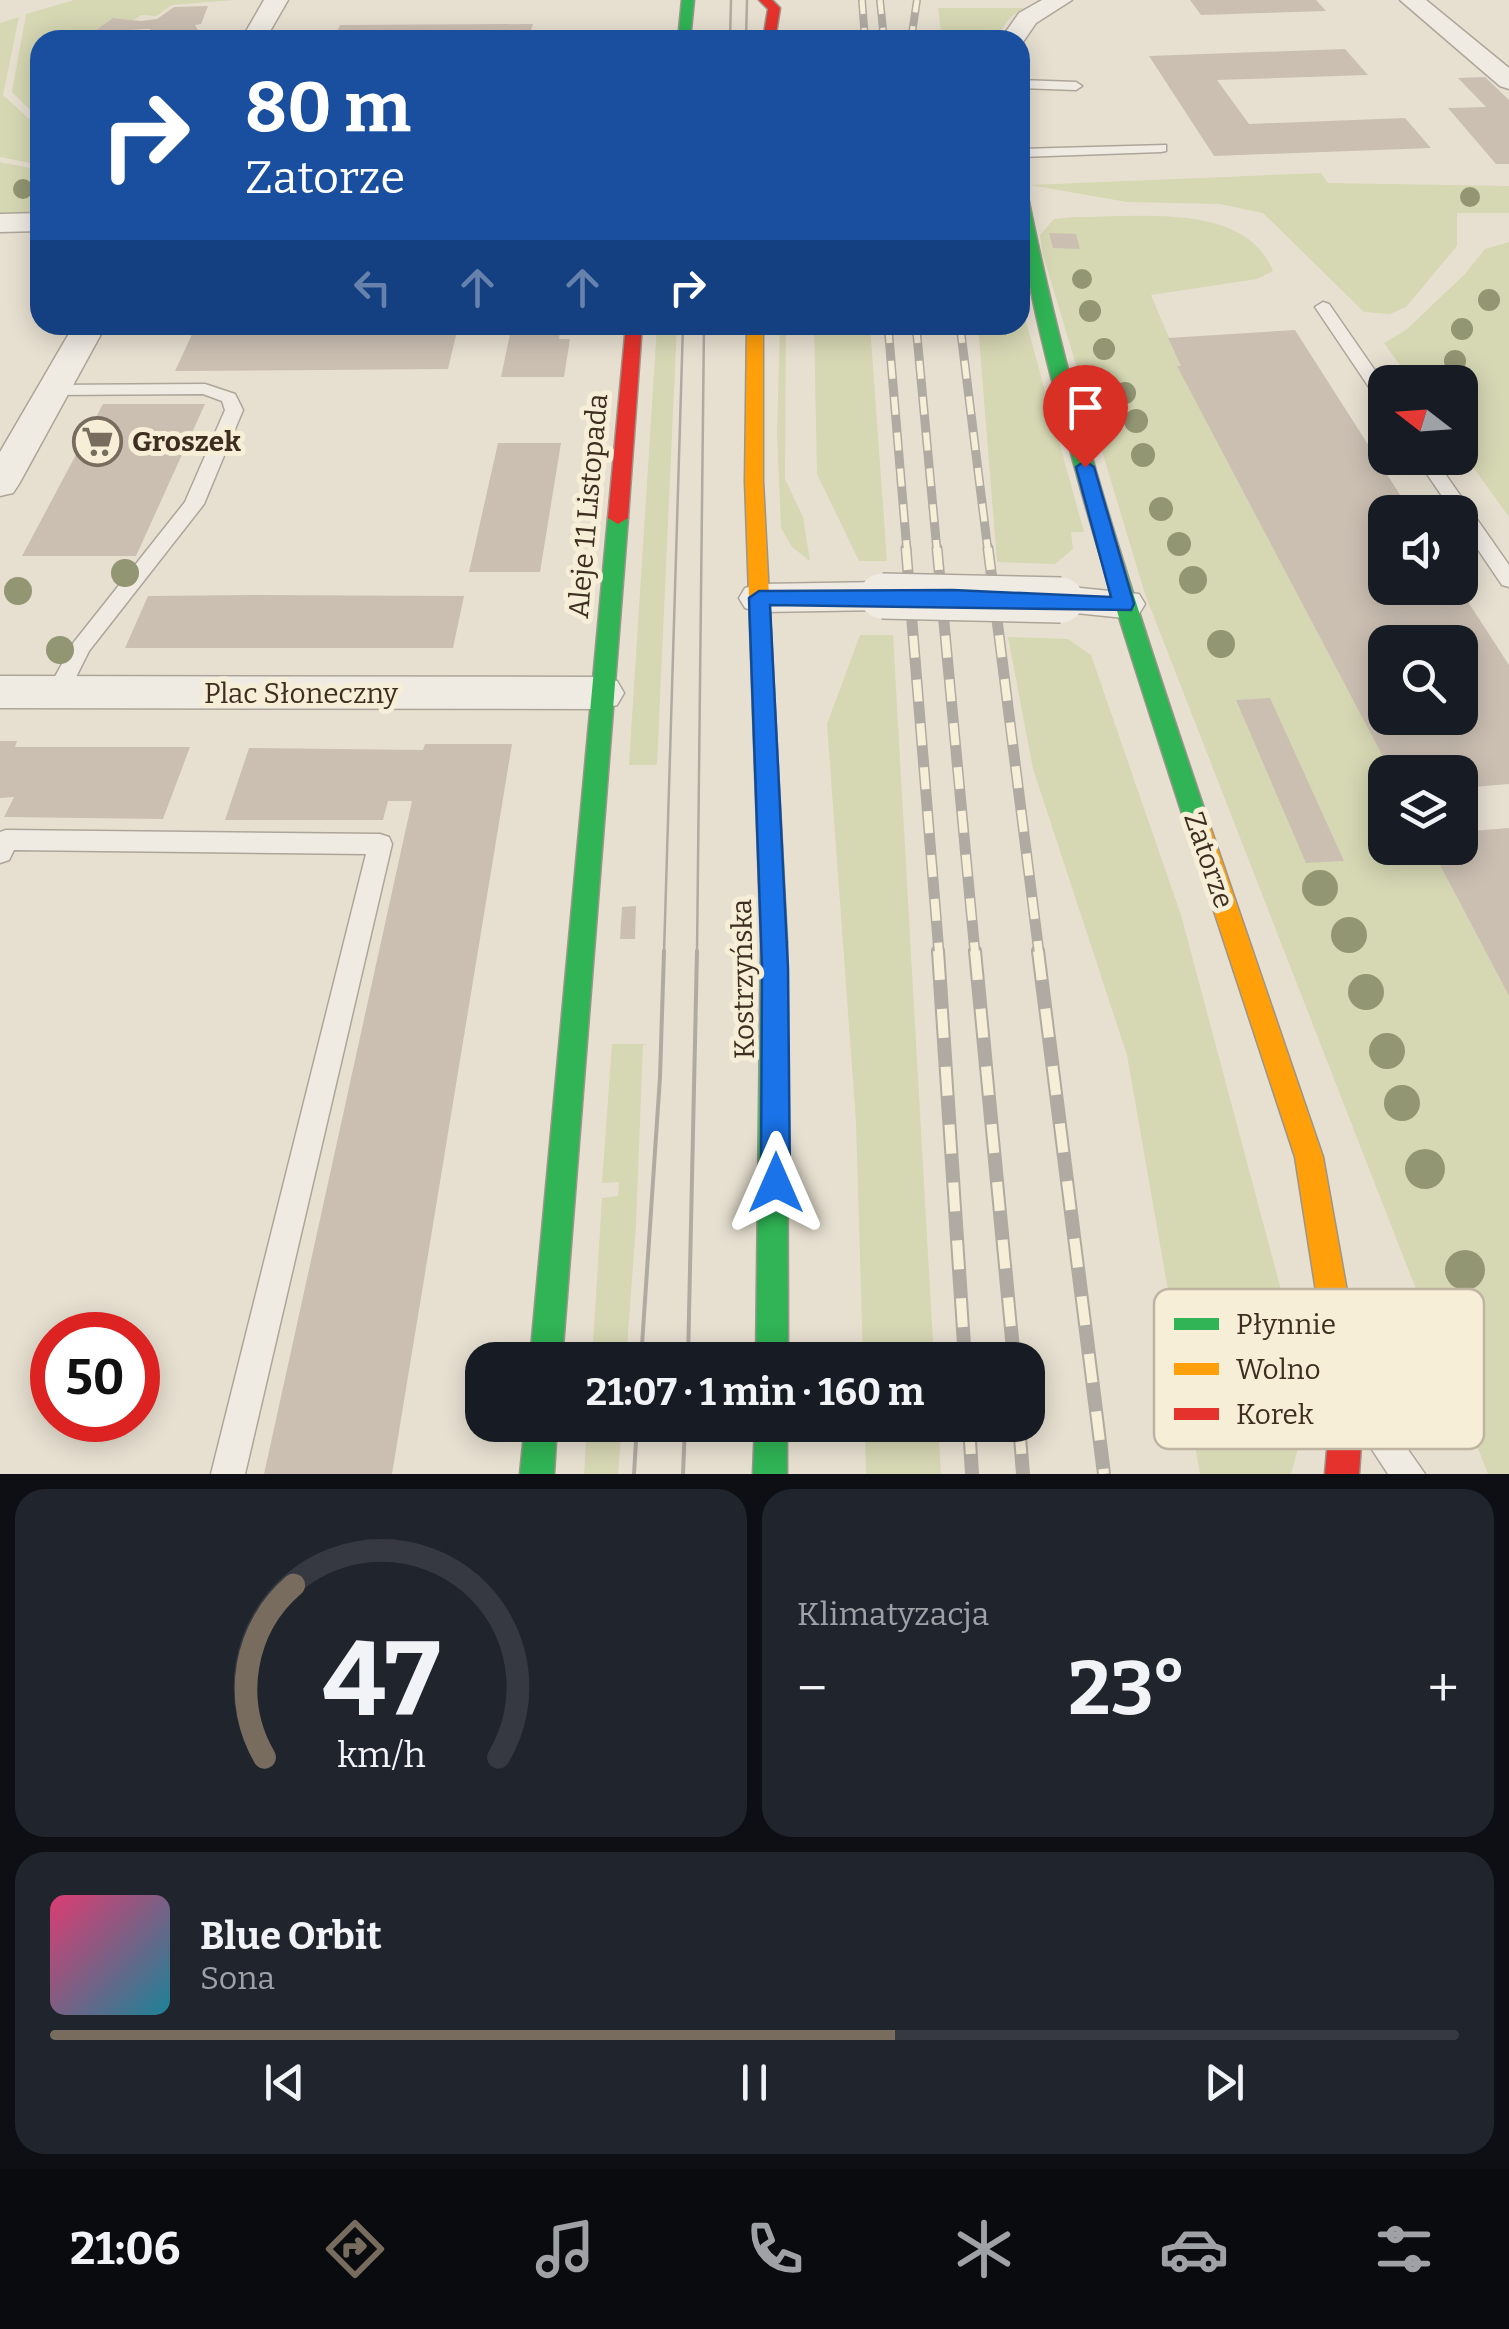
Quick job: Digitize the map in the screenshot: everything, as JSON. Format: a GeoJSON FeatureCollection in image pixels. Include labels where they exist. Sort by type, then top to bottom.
{"type":"FeatureCollection","features":[{"type":"Feature","properties":{"kind":"main road"},"geometry":{"type":"LineString","coordinates":[[765,0],[774,8],[771,30]]}},
{"type":"Feature","properties":{"kind":"main road"},"geometry":{"type":"LineString","coordinates":[[794,30],[798,0]]}},
{"type":"Feature","properties":{"kind":"main road"},"geometry":{"type":"LineString","coordinates":[[686,30],[692,4]]}},
{"type":"Feature","properties":{"kind":"main road","name":"Zatorze"},"geometry":{"type":"LineString","coordinates":[[1030,256],[1036,295],[1124,604],[1309,1157],[1331,1289]]}},
{"type":"Feature","properties":{"kind":"main road","name":"Aleje 11 Listopada"},"geometry":{"type":"LineString","coordinates":[[602,693],[633,335]]}},
{"type":"Feature","properties":{"kind":"main road"},"geometry":{"type":"LineString","coordinates":[[755,335],[754,481],[759,598]]}},
{"type":"Feature","properties":{"kind":"main road","name":"Kostrzyńska"},"geometry":{"type":"LineString","coordinates":[[759,598],[775,968],[772,1342]]}},
{"type":"Feature","properties":{"kind":"main road"},"geometry":{"type":"LineString","coordinates":[[548,1342],[602,693]]}},
{"type":"Feature","properties":{"kind":"main road"},"geometry":{"type":"LineString","coordinates":[[537,1474],[540,1442]]}},
{"type":"Feature","properties":{"kind":"main road"},"geometry":{"type":"LineString","coordinates":[[770,1474],[771,1442]]}},
{"type":"Feature","properties":{"kind":"main road","name":"Zatorze"},"geometry":{"type":"LineString","coordinates":[[1342,1474],[1344,1449]]}},
{"type":"Feature","properties":{"kind":"street"},"geometry":{"type":"LineString","coordinates":[[259,30],[276,0]]}},
{"type":"Feature","properties":{"kind":"street"},"geometry":{"type":"LineString","coordinates":[[1019,30],[1027,18],[1060,0]]}},
{"type":"Feature","properties":{"kind":"street"},"geometry":{"type":"LineString","coordinates":[[1412,0],[1509,80]]}},
{"type":"Feature","properties":{"kind":"street"},"geometry":{"type":"LineString","coordinates":[[0,223],[30,222]]}},
{"type":"Feature","properties":{"kind":"street"},"geometry":{"type":"LineString","coordinates":[[0,484],[84,335]]}},
{"type":"Feature","properties":{"kind":"street"},"geometry":{"type":"LineString","coordinates":[[759,598],[882,596],[1124,604]]}},
{"type":"Feature","properties":{"kind":"street","name":"Plac Słoneczny"},"geometry":{"type":"LineString","coordinates":[[0,692],[602,693]]}},
{"type":"Feature","properties":{"kind":"lane"},"geometry":{"type":"LineString","coordinates":[[1030,84],[1076,86]]}},
{"type":"Feature","properties":{"kind":"lane"},"geometry":{"type":"LineString","coordinates":[[1030,154],[1162,148]]}},
{"type":"Feature","properties":{"kind":"lane"},"geometry":{"type":"LineString","coordinates":[[1323,307],[1368,373]]}},
{"type":"Feature","properties":{"kind":"lane"},"geometry":{"type":"LineString","coordinates":[[53,390],[205,389],[229,398],[234,410],[194,504],[80,647],[57,693]]}},
{"type":"Feature","properties":{"kind":"lane"},"geometry":{"type":"LineString","coordinates":[[1438,475],[1509,580]]}},
{"type":"Feature","properties":{"kind":"lane"},"geometry":{"type":"LineString","coordinates":[[0,853],[6,840],[380,844],[228,1474]]}},
{"type":"Feature","properties":{"kind":"lane"},"geometry":{"type":"LineString","coordinates":[[1390,1449],[1408,1474]]}},
{"type":"Feature","properties":{"kind":"green space"},"geometry":{"type":"Polygon","coordinates":[[[74,0],[234,0],[172,5],[156,16],[113,18],[96,30],[30,30],[30,110],[12,92],[26,14],[74,0]]]}},
{"type":"Feature","properties":{"kind":"green space"},"geometry":{"type":"Polygon","coordinates":[[[938,8],[1025,8],[1002,30],[941,30],[938,8]]]}},
{"type":"Feature","properties":{"kind":"green space"},"geometry":{"type":"Polygon","coordinates":[[[19,17],[3,95],[30,120],[30,163],[0,157],[0,23],[19,17]]]}},
{"type":"Feature","properties":{"kind":"green space"},"geometry":{"type":"Polygon","coordinates":[[[0,162],[30,168],[30,214],[0,215],[0,162]]]}},
{"type":"Feature","properties":{"kind":"green space"},"geometry":{"type":"Polygon","coordinates":[[[1321,173],[1328,183],[1509,186],[1509,213],[1457,213],[1457,246],[1406,307],[1390,314],[1364,312],[1263,213],[1220,204],[1127,202],[1030,185],[1321,173]]]}},
{"type":"Feature","properties":{"kind":"green space"},"geometry":{"type":"Polygon","coordinates":[[[1187,218],[1239,233],[1259,249],[1273,271],[1257,279],[1151,295],[1181,366],[1178,367],[1368,728],[1368,735],[1382,755],[1368,755],[1368,865],[1440,865],[1509,996],[1509,1474],[1488,1474],[1478,1449],[1484,1449],[1484,1289],[1416,1289],[1145,594],[1040,235],[1054,219],[1187,218]]]}},
{"type":"Feature","properties":{"kind":"green space"},"geometry":{"type":"Polygon","coordinates":[[[1509,242],[1509,517],[1478,474],[1478,365],[1400,365],[1384,343],[1406,330],[1465,274],[1485,249],[1509,242]]]}},
{"type":"Feature","properties":{"kind":"green space"},"geometry":{"type":"Polygon","coordinates":[[[656,335],[677,335],[657,765],[629,765],[656,335]]]}},
{"type":"Feature","properties":{"kind":"green space"},"geometry":{"type":"Polygon","coordinates":[[[780,335],[786,335],[785,479],[803,517],[810,561],[792,547],[781,528],[777,433],[780,335]]]}},
{"type":"Feature","properties":{"kind":"green space"},"geometry":{"type":"Polygon","coordinates":[[[814,335],[871,335],[887,561],[859,561],[817,474],[814,335]]]}},
{"type":"Feature","properties":{"kind":"green space"},"geometry":{"type":"Polygon","coordinates":[[[979,335],[1030,335],[1084,532],[1071,532],[1073,549],[1055,564],[997,562],[979,335]]]}},
{"type":"Feature","properties":{"kind":"green space"},"geometry":{"type":"Polygon","coordinates":[[[860,635],[893,635],[933,1342],[862,1342],[856,1122],[827,724],[860,635]]]}},
{"type":"Feature","properties":{"kind":"green space"},"geometry":{"type":"Polygon","coordinates":[[[1008,637],[1068,639],[1091,655],[1181,915],[1281,1289],[1168,1289],[1127,1055],[1033,769],[1008,637]]]}},
{"type":"Feature","properties":{"kind":"green space"},"geometry":{"type":"Polygon","coordinates":[[[612,1044],[647,1044],[643,1045],[627,1342],[593,1342],[602,1198],[618,1196],[619,1182],[602,1183],[612,1044]]]}},
{"type":"Feature","properties":{"kind":"green space"},"geometry":{"type":"Polygon","coordinates":[[[586,1442],[621,1442],[618,1474],[584,1474],[586,1442]]]}},
{"type":"Feature","properties":{"kind":"green space"},"geometry":{"type":"Polygon","coordinates":[[[865,1442],[939,1442],[941,1474],[866,1474],[865,1442]]]}},
{"type":"Feature","properties":{"kind":"green space"},"geometry":{"type":"Polygon","coordinates":[[[1196,1449],[1298,1449],[1291,1474],[1200,1474],[1196,1449]]]}},
{"type":"Feature","properties":{"kind":"building"},"geometry":{"type":"Polygon","coordinates":[[[1190,0],[1316,0],[1326,11],[1201,15],[1190,0]]]}},
{"type":"Feature","properties":{"kind":"building"},"geometry":{"type":"Polygon","coordinates":[[[208,6],[201,24],[195,25],[198,30],[96,30],[113,18],[157,19],[174,7],[208,6]]]}},
{"type":"Feature","properties":{"kind":"building"},"geometry":{"type":"Polygon","coordinates":[[[533,24],[531,30],[338,30],[340,25],[533,24]]]}},
{"type":"Feature","properties":{"kind":"building"},"geometry":{"type":"Polygon","coordinates":[[[1345,49],[1368,75],[1217,80],[1249,124],[1405,118],[1431,148],[1214,156],[1149,56],[1345,49]]]}},
{"type":"Feature","properties":{"kind":"building"},"geometry":{"type":"Polygon","coordinates":[[[1485,77],[1509,100],[1509,164],[1496,164],[1448,108],[1486,107],[1458,78],[1485,77]]]}},
{"type":"Feature","properties":{"kind":"building"},"geometry":{"type":"Polygon","coordinates":[[[1049,233],[1076,234],[1080,249],[1053,248],[1049,233]]]}},
{"type":"Feature","properties":{"kind":"building"},"geometry":{"type":"Polygon","coordinates":[[[1295,330],[1368,445],[1368,475],[1387,475],[1400,495],[1368,495],[1368,605],[1470,605],[1509,665],[1509,784],[1478,787],[1478,755],[1382,755],[1371,735],[1478,735],[1478,625],[1368,625],[1368,728],[1177,366],[1181,366],[1168,338],[1295,330]]]}},
{"type":"Feature","properties":{"kind":"building"},"geometry":{"type":"Polygon","coordinates":[[[192,335],[456,335],[448,369],[175,371],[192,335]]]}},
{"type":"Feature","properties":{"kind":"building"},"geometry":{"type":"Polygon","coordinates":[[[510,335],[560,335],[559,339],[570,339],[564,377],[501,377],[510,335]]]}},
{"type":"Feature","properties":{"kind":"building"},"geometry":{"type":"Polygon","coordinates":[[[103,404],[205,404],[136,556],[22,556],[103,404]]]}},
{"type":"Feature","properties":{"kind":"building"},"geometry":{"type":"Polygon","coordinates":[[[498,443],[561,443],[540,572],[469,572],[498,443]]]}},
{"type":"Feature","properties":{"kind":"building"},"geometry":{"type":"Polygon","coordinates":[[[148,596],[464,596],[453,648],[125,648],[148,596]]]}},
{"type":"Feature","properties":{"kind":"building"},"geometry":{"type":"Polygon","coordinates":[[[1270,698],[1344,861],[1306,863],[1236,700],[1270,698]]]}},
{"type":"Feature","properties":{"kind":"building"},"geometry":{"type":"Polygon","coordinates":[[[0,741],[17,741],[15,747],[190,747],[163,819],[4,817],[14,797],[0,798],[0,741]]]}},
{"type":"Feature","properties":{"kind":"building"},"geometry":{"type":"Polygon","coordinates":[[[425,744],[512,744],[392,1474],[264,1474],[412,801],[388,801],[383,820],[225,820],[249,748],[423,750],[425,744]]]}},
{"type":"Feature","properties":{"kind":"building"},"geometry":{"type":"Polygon","coordinates":[[[1509,828],[1509,996],[1440,865],[1478,865],[1478,831],[1509,828]]]}},
{"type":"Feature","properties":{"kind":"building"},"geometry":{"type":"Polygon","coordinates":[[[636,906],[635,939],[620,939],[622,907],[636,906]]]}},
{"type":"Feature","properties":{"kind":"tram line"},"geometry":{"type":"LineString","coordinates":[[730,30],[731,0]]}},
{"type":"Feature","properties":{"kind":"tram line"},"geometry":{"type":"LineString","coordinates":[[746,30],[747,0]]}},
{"type":"Feature","properties":{"kind":"tram line"},"geometry":{"type":"LineString","coordinates":[[664,953],[683,335]]}},
{"type":"Feature","properties":{"kind":"tram line"},"geometry":{"type":"LineString","coordinates":[[697,953],[704,335]]}},
{"type":"Feature","properties":{"kind":"tram line"},"geometry":{"type":"LineString","coordinates":[[642,1342],[660,1077],[664,951]]}},
{"type":"Feature","properties":{"kind":"tram line"},"geometry":{"type":"LineString","coordinates":[[688,1342],[697,951]]}},
{"type":"Feature","properties":{"kind":"tram line"},"geometry":{"type":"LineString","coordinates":[[634,1474],[636,1442]]}},
{"type":"Feature","properties":{"kind":"tram line"},"geometry":{"type":"LineString","coordinates":[[683,1474],[684,1442]]}},
{"type":"Feature","properties":{"kind":"railway"},"geometry":{"type":"LineString","coordinates":[[862,0],[864,30]]}},
{"type":"Feature","properties":{"kind":"railway"},"geometry":{"type":"LineString","coordinates":[[880,0],[883,30]]}},
{"type":"Feature","properties":{"kind":"railway"},"geometry":{"type":"LineString","coordinates":[[912,30],[917,0]]}},
{"type":"Feature","properties":{"kind":"railway"},"geometry":{"type":"LineString","coordinates":[[889,335],[907,551]]}},
{"type":"Feature","properties":{"kind":"railway"},"geometry":{"type":"LineString","coordinates":[[917,335],[937,551]]}},
{"type":"Feature","properties":{"kind":"railway"},"geometry":{"type":"LineString","coordinates":[[961,335],[988,551]]}},
{"type":"Feature","properties":{"kind":"railway"},"geometry":{"type":"LineString","coordinates":[[906,548],[939,953]]}},
{"type":"Feature","properties":{"kind":"railway"},"geometry":{"type":"LineString","coordinates":[[937,548],[975,953]]}},
{"type":"Feature","properties":{"kind":"railway"},"geometry":{"type":"LineString","coordinates":[[988,548],[1039,953]]}},
{"type":"Feature","properties":{"kind":"railway"},"geometry":{"type":"LineString","coordinates":[[938,951],[964,1342]]}},
{"type":"Feature","properties":{"kind":"railway"},"geometry":{"type":"LineString","coordinates":[[975,951],[1012,1342]]}},
{"type":"Feature","properties":{"kind":"railway"},"geometry":{"type":"LineString","coordinates":[[1038,951],[1104,1474]]}},
{"type":"Feature","properties":{"kind":"railway"},"geometry":{"type":"LineString","coordinates":[[970,1442],[972,1474]]}},
{"type":"Feature","properties":{"kind":"railway"},"geometry":{"type":"LineString","coordinates":[[1020,1442],[1023,1474]]}},
{"type":"Feature","properties":{"kind":"traffic: fast"},"geometry":{"type":"LineString","coordinates":[[685,30],[688,0]]}},
{"type":"Feature","properties":{"kind":"traffic: fast"},"geometry":{"type":"LineString","coordinates":[[1030,246],[1074,433],[1198,826]]}},
{"type":"Feature","properties":{"kind":"traffic: fast"},"geometry":{"type":"LineString","coordinates":[[548,1342],[618,518]]}},
{"type":"Feature","properties":{"kind":"traffic: fast"},"geometry":{"type":"LineString","coordinates":[[772,1342],[774,942]]}},
{"type":"Feature","properties":{"kind":"traffic: fast"},"geometry":{"type":"LineString","coordinates":[[537,1474],[540,1442]]}},
{"type":"Feature","properties":{"kind":"traffic: fast"},"geometry":{"type":"LineString","coordinates":[[770,1474],[771,1442]]}},
{"type":"Feature","properties":{"kind":"traffic: slow"},"geometry":{"type":"LineString","coordinates":[[755,335],[754,481],[774,942]]}},
{"type":"Feature","properties":{"kind":"traffic: slow"},"geometry":{"type":"LineString","coordinates":[[1198,826],[1309,1157],[1331,1289]]}},
{"type":"Feature","properties":{"kind":"traffic: jam"},"geometry":{"type":"LineString","coordinates":[[765,0],[774,8],[771,30]]}},
{"type":"Feature","properties":{"kind":"traffic: jam"},"geometry":{"type":"LineString","coordinates":[[618,518],[633,335]]}},
{"type":"Feature","properties":{"kind":"traffic: jam"},"geometry":{"type":"LineString","coordinates":[[1342,1474],[1344,1449]]}},
{"type":"Feature","properties":{"kind":"place","name":"Groszek"},"geometry":{"type":"Point","coordinates":[97,441]}},
{"type":"Feature","properties":{"kind":"route"},"geometry":{"type":"LineString","coordinates":[[776,1183],[775,968],[759,598],[843,596],[1124,604],[1085,467]]}}]}
